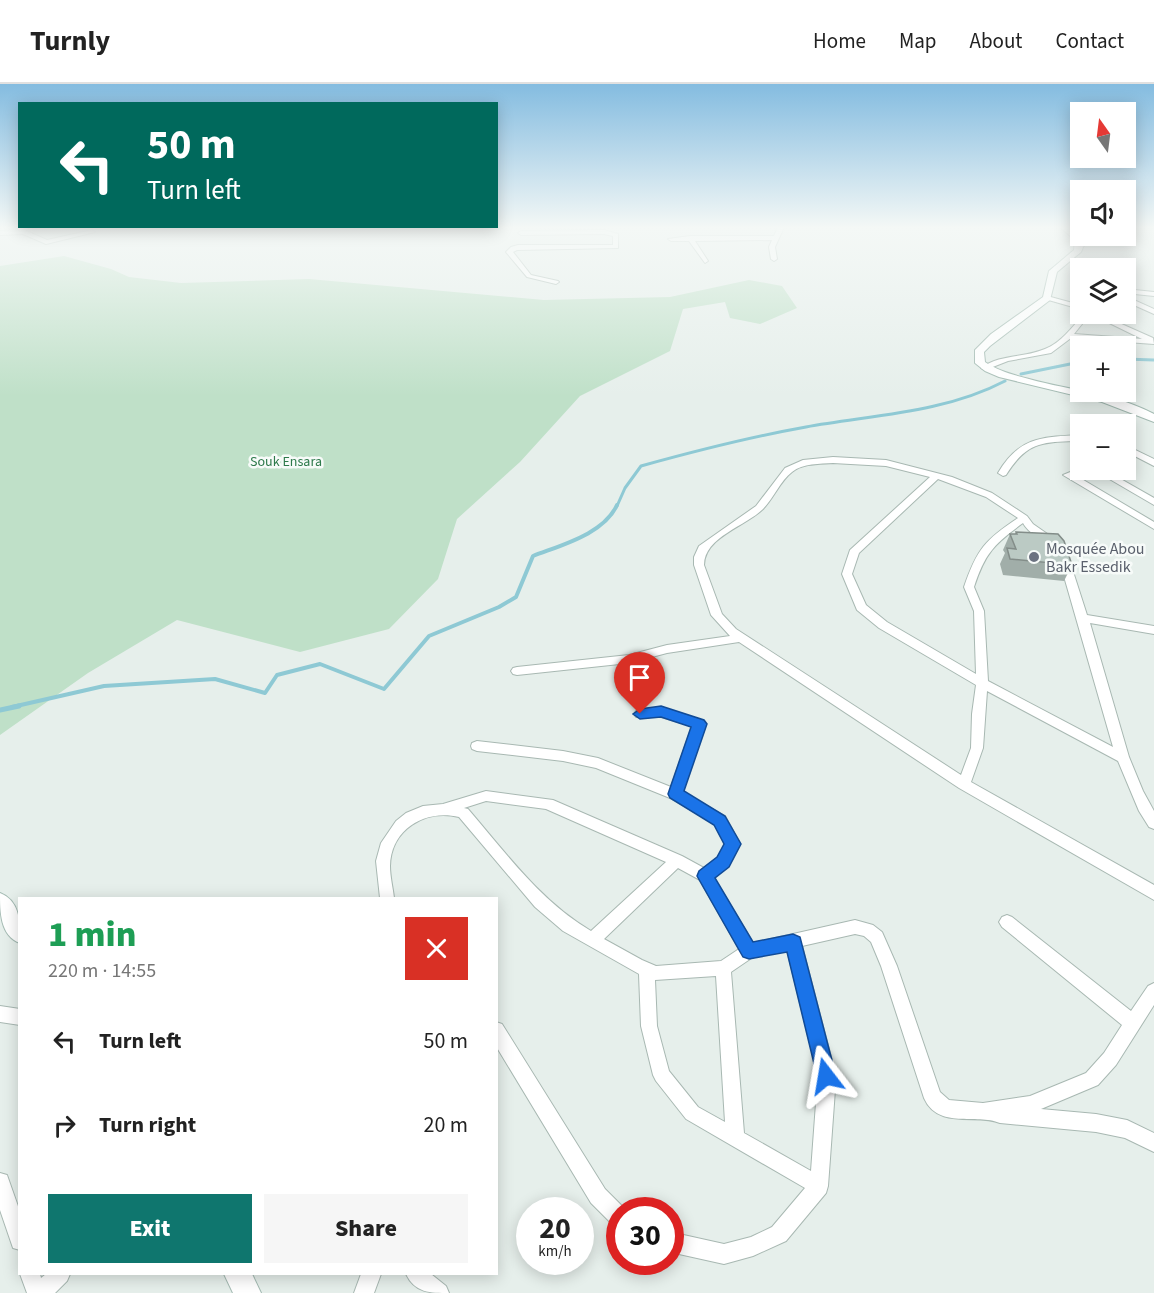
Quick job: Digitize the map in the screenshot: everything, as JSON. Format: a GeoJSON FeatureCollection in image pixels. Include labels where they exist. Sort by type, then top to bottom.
{"type":"FeatureCollection","features":[{"type":"Feature","properties":{"kind":"main road"},"geometry":{"type":"LineString","coordinates":[[1050,283],[1047,298],[999,331],[984,346],[978,358],[985,368],[1032,383],[1112,401],[1154,419]]}},
{"type":"Feature","properties":{"kind":"main road"},"geometry":{"type":"LineString","coordinates":[[0,902],[18,931]]}},
{"type":"Feature","properties":{"kind":"main road"},"geometry":{"type":"LineString","coordinates":[[238,1275],[247,1293]]}},
{"type":"Feature","properties":{"kind":"street"},"geometry":{"type":"LineString","coordinates":[[1136,292],[1154,294]]}},
{"type":"Feature","properties":{"kind":"street"},"geometry":{"type":"LineString","coordinates":[[1047,298],[1070,304]]}},
{"type":"Feature","properties":{"kind":"street"},"geometry":{"type":"LineString","coordinates":[[1136,303],[1154,312]]}},
{"type":"Feature","properties":{"kind":"street"},"geometry":{"type":"LineString","coordinates":[[985,368],[1006,359],[1048,351],[1069,336],[1079,324]]}},
{"type":"Feature","properties":{"kind":"street"},"geometry":{"type":"LineString","coordinates":[[1115,324],[1154,342]]}},
{"type":"Feature","properties":{"kind":"street"},"geometry":{"type":"LineString","coordinates":[[1069,336],[1154,342]]}},
{"type":"Feature","properties":{"kind":"street"},"geometry":{"type":"LineString","coordinates":[[1003,473],[1014,455],[1027,446],[1070,438]]}},
{"type":"Feature","properties":{"kind":"street"},"geometry":{"type":"LineString","coordinates":[[1136,454],[1154,463]]}},
{"type":"Feature","properties":{"kind":"street"},"geometry":{"type":"LineString","coordinates":[[1154,824],[1133,789],[1084,618],[1063,556],[1056,546],[1029,526],[1024,518],[989,495],[936,476],[886,464],[832,460],[803,464],[788,470],[759,508],[703,548],[699,557],[699,565],[717,615],[723,624],[741,638],[964,784],[1154,893]]}},
{"type":"Feature","properties":{"kind":"street"},"geometry":{"type":"LineString","coordinates":[[936,476],[854,552],[847,574],[861,607],[882,625],[982,683],[1123,758]]}},
{"type":"Feature","properties":{"kind":"street"},"geometry":{"type":"LineString","coordinates":[[1076,480],[1154,526]]}},
{"type":"Feature","properties":{"kind":"street"},"geometry":{"type":"LineString","coordinates":[[1116,480],[1154,502]]}},
{"type":"Feature","properties":{"kind":"street"},"geometry":{"type":"LineString","coordinates":[[964,784],[977,748],[982,683],[979,611],[969,587],[975,569],[989,544],[1024,518]]}},
{"type":"Feature","properties":{"kind":"street"},"geometry":{"type":"LineString","coordinates":[[1084,618],[1154,630]]}},
{"type":"Feature","properties":{"kind":"street"},"geometry":{"type":"LineString","coordinates":[[517,671],[629,659],[667,649],[741,638]]}},
{"type":"Feature","properties":{"kind":"street"},"geometry":{"type":"LineString","coordinates":[[640,714],[661,712],[699,724],[675,794]]}},
{"type":"Feature","properties":{"kind":"street"},"geometry":{"type":"LineString","coordinates":[[477,746],[598,763],[675,794],[720,820],[733,844],[723,862],[705,876]]}},
{"type":"Feature","properties":{"kind":"street"},"geometry":{"type":"LineString","coordinates":[[387,897],[382,864],[388,838],[414,815],[432,808],[448,807],[486,796],[548,804],[677,860],[705,876],[749,951]]}},
{"type":"Feature","properties":{"kind":"street"},"geometry":{"type":"LineString","coordinates":[[448,807],[462,813],[540,902],[568,926],[637,966],[656,973],[723,968],[749,951],[855,927],[868,930],[877,937],[890,966],[933,1098],[946,1109],[1096,1123],[1127,1129],[1154,1143]]}},
{"type":"Feature","properties":{"kind":"street"},"geometry":{"type":"LineString","coordinates":[[592,940],[677,860]]}},
{"type":"Feature","properties":{"kind":"street"},"geometry":{"type":"LineString","coordinates":[[1007,922],[1133,1023]]}},
{"type":"Feature","properties":{"kind":"street"},"geometry":{"type":"LineString","coordinates":[[684,1245],[724,1254],[753,1246],[778,1234],[819,1186],[826,1076],[793,942]]}},
{"type":"Feature","properties":{"kind":"street"},"geometry":{"type":"LineString","coordinates":[[723,968],[735,1137]]}},
{"type":"Feature","properties":{"kind":"street"},"geometry":{"type":"LineString","coordinates":[[647,970],[649,1026],[662,1075],[692,1113],[819,1186]]}},
{"type":"Feature","properties":{"kind":"street"},"geometry":{"type":"LineString","coordinates":[[983,1112],[1030,1105],[1092,1079],[1110,1059],[1154,991]]}},
{"type":"Feature","properties":{"kind":"street"},"geometry":{"type":"LineString","coordinates":[[0,1014],[18,1017]]}},
{"type":"Feature","properties":{"kind":"street"},"geometry":{"type":"LineString","coordinates":[[498,1033],[598,1196],[606,1204]]}},
{"type":"Feature","properties":{"kind":"street"},"geometry":{"type":"LineString","coordinates":[[0,1182],[18,1235]]}},
{"type":"Feature","properties":{"kind":"street"},"geometry":{"type":"LineString","coordinates":[[30,1275],[39,1293],[59,1275]]}},
{"type":"Feature","properties":{"kind":"street"},"geometry":{"type":"LineString","coordinates":[[364,1293],[371,1275]]}},
{"type":"Feature","properties":{"kind":"street"},"geometry":{"type":"LineString","coordinates":[[417,1275],[439,1293]]}},
{"type":"Feature","properties":{"kind":"green space","name":"Souk Ensara"},"geometry":{"type":"Polygon","coordinates":[[[0,283],[358,283],[544,300],[670,297],[733,283],[768,283],[782,286],[797,308],[760,324],[730,318],[725,302],[683,309],[670,351],[580,396],[520,462],[457,519],[438,579],[389,629],[300,652],[177,620],[88,673],[0,735],[0,283]]]}},
{"type":"Feature","properties":{"kind":"building"},"geometry":{"type":"Polygon","coordinates":[[[1016,532],[1058,534],[1064,541],[1072,565],[1010,559],[1007,548],[1016,549],[1010,534],[1017,534],[1016,532]]]}},
{"type":"Feature","properties":{"kind":"waterway"},"geometry":{"type":"LineString","coordinates":[[1136,359],[1154,360]]}},
{"type":"Feature","properties":{"kind":"waterway"},"geometry":{"type":"LineString","coordinates":[[1021,374],[1070,364]]}},
{"type":"Feature","properties":{"kind":"waterway"},"geometry":{"type":"LineString","coordinates":[[617,506],[625,488],[641,466],[785,431],[933,406],[982,392],[1005,381]]}},
{"type":"Feature","properties":{"kind":"waterway"},"geometry":{"type":"LineString","coordinates":[[12,707],[104,686],[215,679],[265,693],[277,675],[320,664],[384,689],[429,636],[499,607],[516,597],[533,556],[592,531],[611,515],[617,505]]}},
{"type":"Feature","properties":{"kind":"waterway"},"geometry":{"type":"LineString","coordinates":[[0,710],[19,706]]}},
{"type":"Feature","properties":{"kind":"place","name":"Mosquée Abou Bakr Essedik"},"geometry":{"type":"Point","coordinates":[1034,557]}},
{"type":"Feature","properties":{"kind":"route"},"geometry":{"type":"LineString","coordinates":[[640,714],[661,712],[699,724],[675,794],[720,820],[733,844],[723,862],[705,876],[749,951],[793,942],[826,1076]]}}]}
